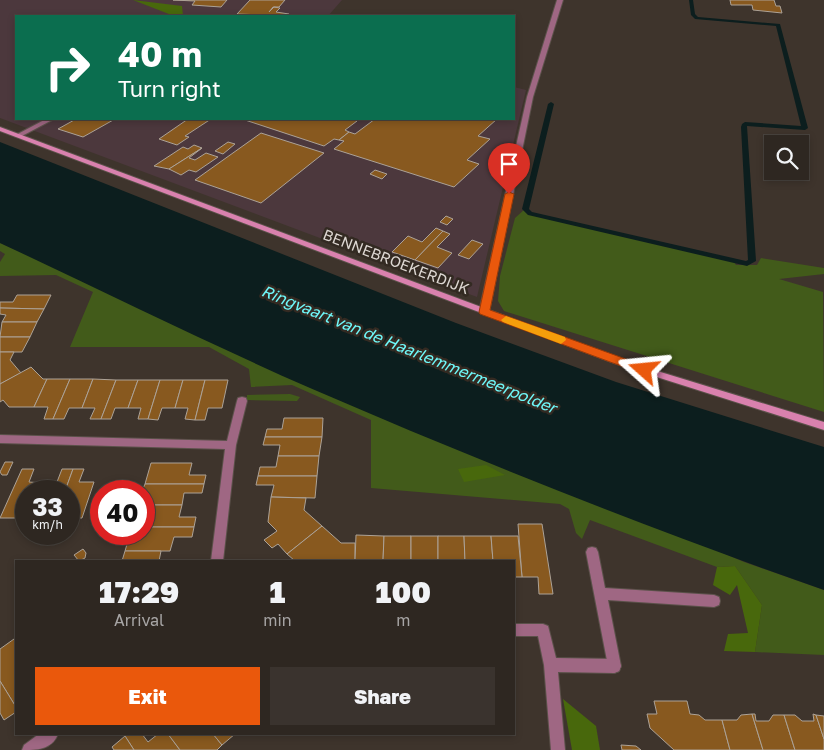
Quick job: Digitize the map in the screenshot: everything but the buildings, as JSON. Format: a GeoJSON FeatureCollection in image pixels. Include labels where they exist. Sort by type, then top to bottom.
{"type":"FeatureCollection","features":[{"type":"Feature","properties":{"kind":"street"},"geometry":{"type":"LineString","coordinates":[[484,312],[530,97],[560,0]]}},
{"type":"Feature","properties":{"kind":"street"},"geometry":{"type":"LineString","coordinates":[[18,136],[49,120]]}},
{"type":"Feature","properties":{"kind":"street","name":"BENNEBROEKERDIJK"},"geometry":{"type":"LineString","coordinates":[[0,129],[626,364],[824,426]]}},
{"type":"Feature","properties":{"kind":"street"},"geometry":{"type":"LineString","coordinates":[[217,560],[232,445],[242,401]]}},
{"type":"Feature","properties":{"kind":"street"},"geometry":{"type":"LineString","coordinates":[[0,440],[232,445]]}},
{"type":"Feature","properties":{"kind":"street"},"geometry":{"type":"LineString","coordinates":[[551,665],[614,666],[602,594],[592,552]]}},
{"type":"Feature","properties":{"kind":"street"},"geometry":{"type":"LineString","coordinates":[[602,594],[714,601]]}},
{"type":"Feature","properties":{"kind":"street"},"geometry":{"type":"LineString","coordinates":[[515,630],[543,630],[551,665],[558,750]]}},
{"type":"Feature","properties":{"kind":"street"},"geometry":{"type":"LineString","coordinates":[[29,750],[50,735]]}},
{"type":"Feature","properties":{"kind":"shaded area"},"geometry":{"type":"Polygon","coordinates":[[[0,0],[342,0],[329,15],[15,15],[15,120],[515,120],[515,87],[526,90],[477,297],[0,118],[0,0]]]}},
{"type":"Feature","properties":{"kind":"green space"},"geometry":{"type":"Polygon","coordinates":[[[133,0],[182,6],[183,15],[171,15],[133,0]]]}},
{"type":"Feature","properties":{"kind":"green space"},"geometry":{"type":"Polygon","coordinates":[[[525,209],[530,214],[734,262],[736,265],[757,265],[761,258],[824,268],[824,274],[779,279],[823,292],[824,412],[504,311],[498,301],[500,276],[515,218],[525,209]]]}},
{"type":"Feature","properties":{"kind":"green space"},"geometry":{"type":"Polygon","coordinates":[[[0,243],[744,562],[824,590],[824,655],[755,652],[762,605],[735,566],[717,567],[590,520],[582,539],[576,533],[569,509],[560,504],[371,488],[371,420],[292,385],[251,387],[249,369],[209,347],[70,347],[93,292],[56,275],[0,276],[0,262],[5,254],[0,251],[0,243]]]}},
{"type":"Feature","properties":{"kind":"green space"},"geometry":{"type":"Polygon","coordinates":[[[290,394],[300,397],[297,401],[247,400],[247,395],[290,394]]]}},
{"type":"Feature","properties":{"kind":"green space"},"geometry":{"type":"Polygon","coordinates":[[[486,465],[505,475],[464,482],[458,469],[486,465]]]}},
{"type":"Feature","properties":{"kind":"green space"},"geometry":{"type":"Polygon","coordinates":[[[735,566],[762,605],[755,652],[724,651],[728,634],[748,633],[737,585],[730,595],[713,585],[717,567],[735,566]]]}},
{"type":"Feature","properties":{"kind":"green space"},"geometry":{"type":"Polygon","coordinates":[[[563,699],[596,726],[600,750],[572,750],[563,699]]]}},
{"type":"Feature","properties":{"kind":"water","name":"Ringvaart van de Haarlemmermeerpolder"},"geometry":{"type":"Polygon","coordinates":[[[0,142],[456,323],[616,382],[824,447],[824,590],[629,519],[373,415],[232,353],[0,243],[0,142]]]}},
{"type":"Feature","properties":{"kind":"waterway"},"geometry":{"type":"LineString","coordinates":[[551,104],[525,209],[530,214],[747,264],[752,261],[745,124],[805,128],[778,25],[697,18],[693,15],[691,0]]}},
{"type":"Feature","properties":{"kind":"slow traffic"},"geometry":{"type":"LineString","coordinates":[[506,320],[561,340]]}},
{"type":"Feature","properties":{"kind":"route"},"geometry":{"type":"LineString","coordinates":[[509,194],[484,312],[644,370]]}}]}
